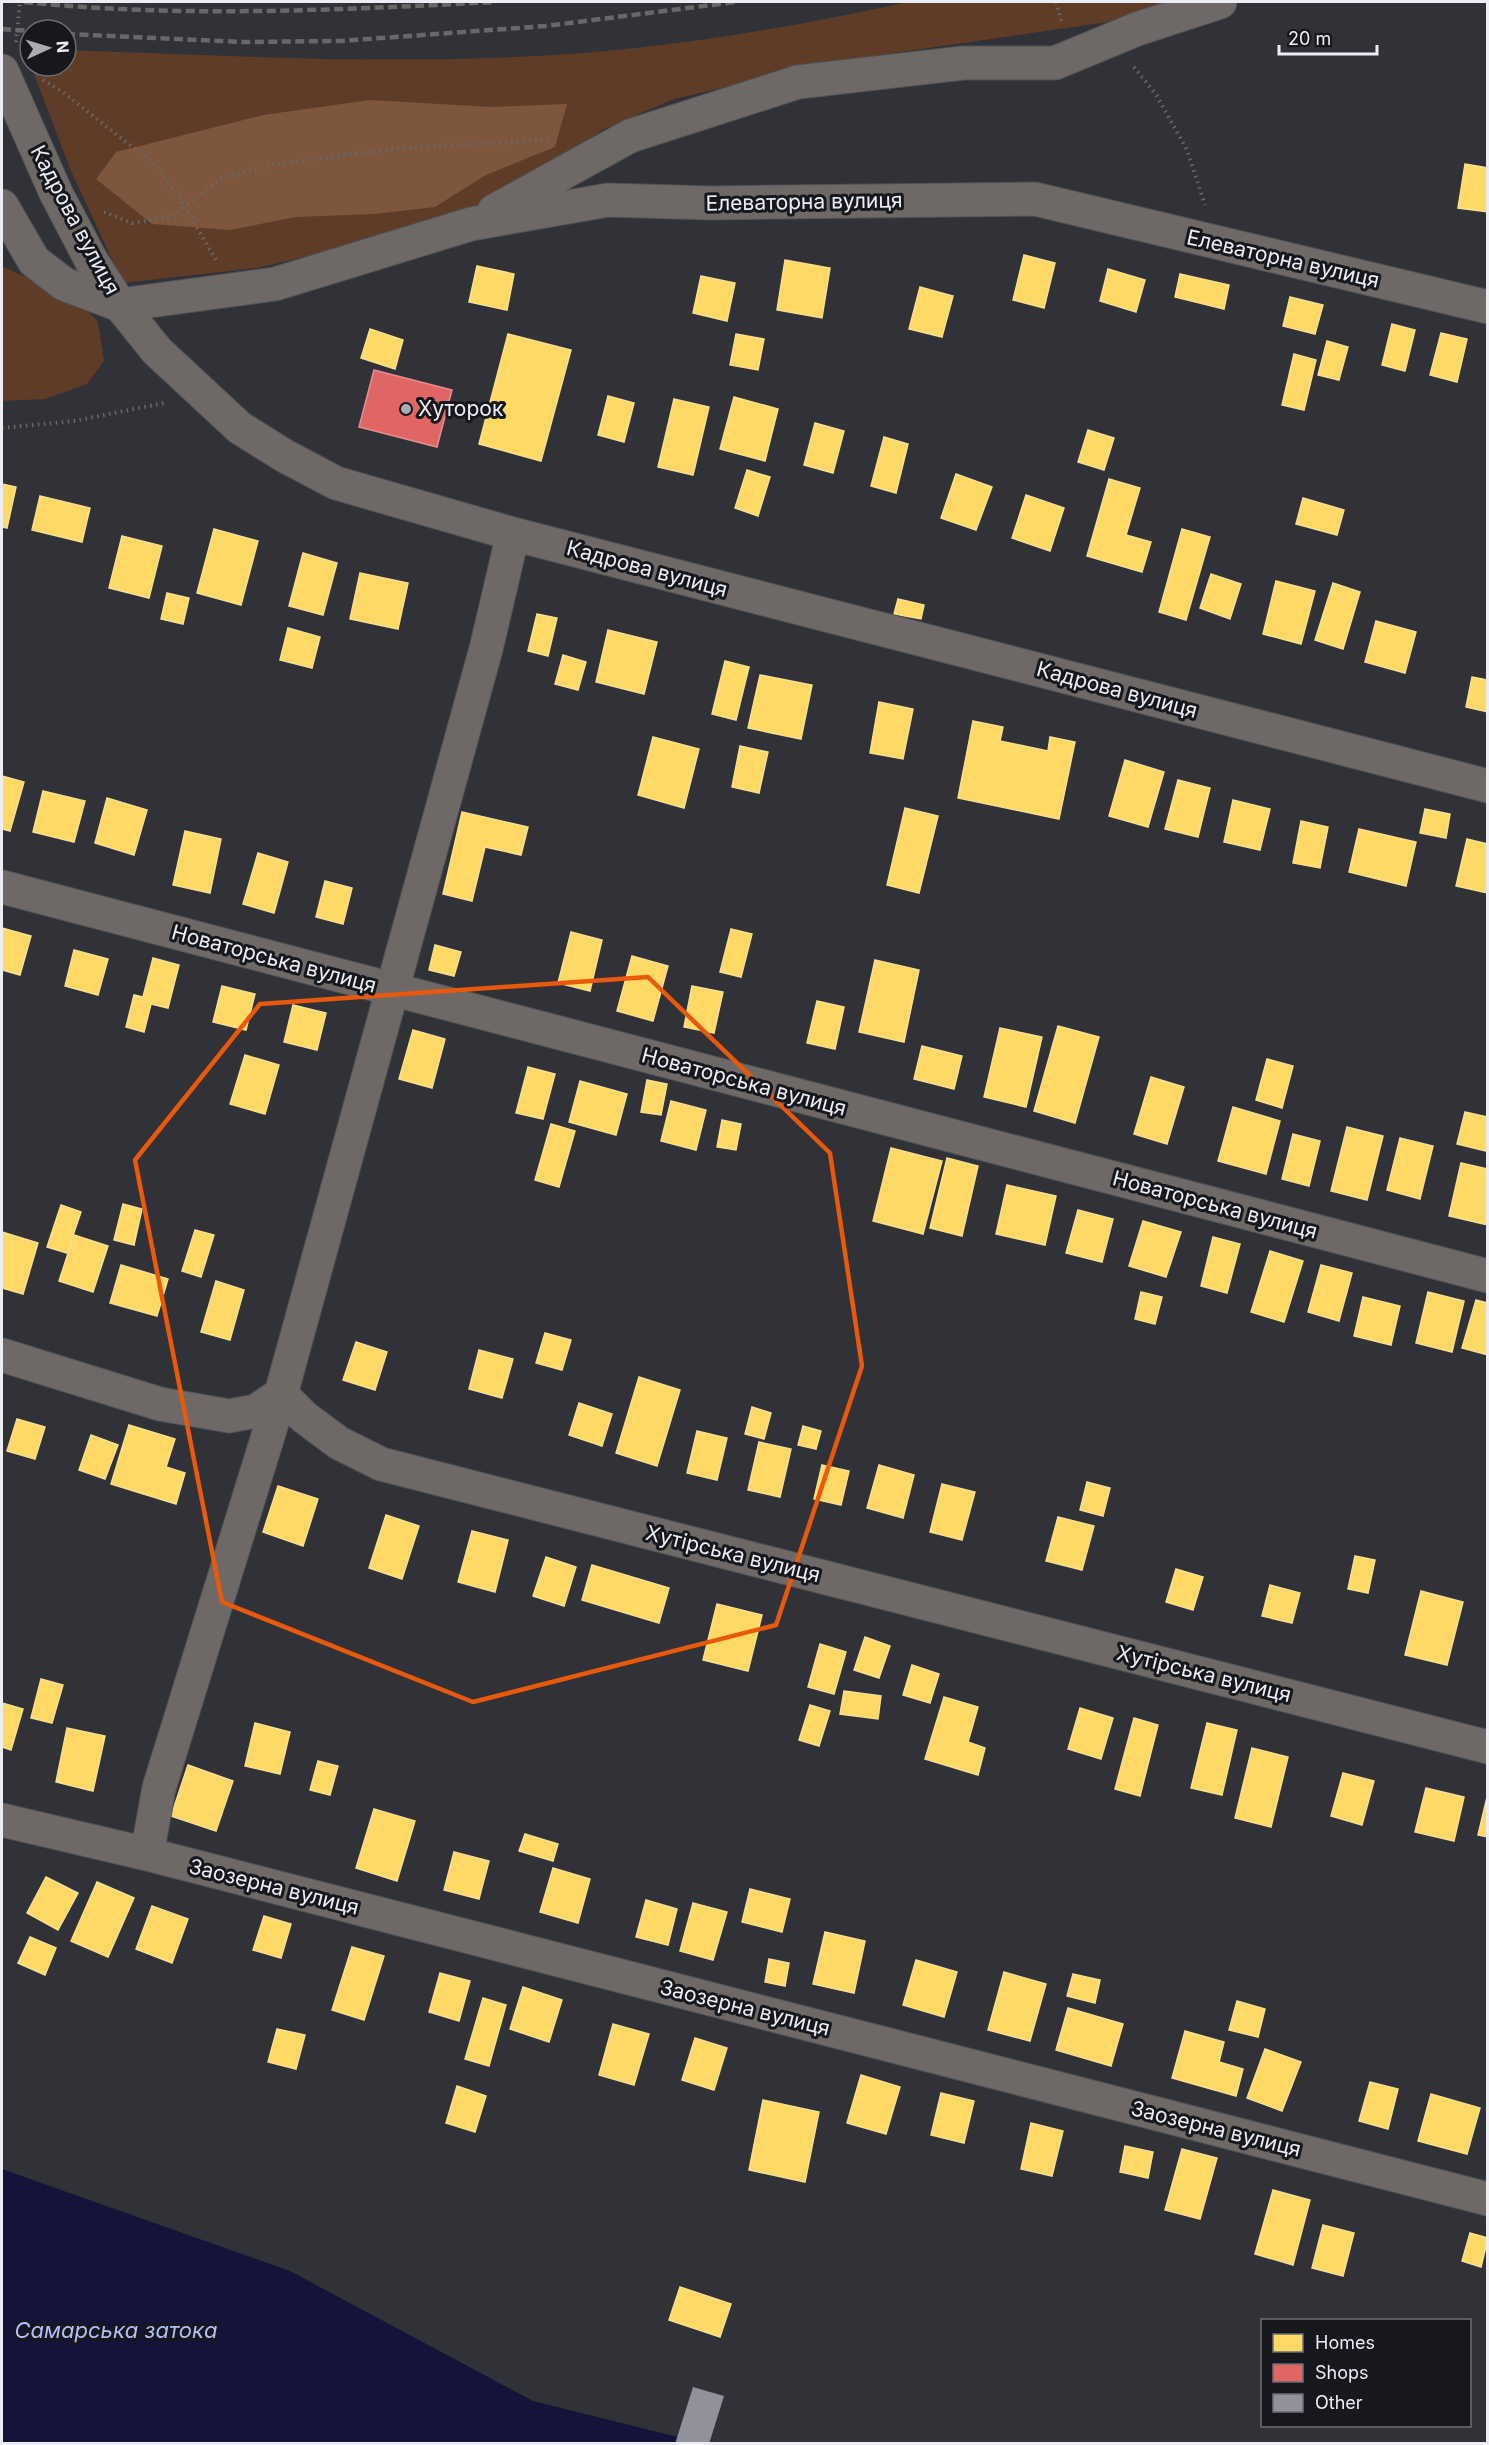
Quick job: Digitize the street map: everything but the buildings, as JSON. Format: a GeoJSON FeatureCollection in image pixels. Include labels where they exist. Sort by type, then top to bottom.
{"type":"FeatureCollection","features":[{"type":"Feature","properties":{"kind":"street"},"geometry":{"type":"LineString","coordinates":[[471,224],[630,136],[798,82],[963,63],[1055,63],[1137,29],[1220,2]]}},
{"type":"Feature","properties":{"kind":"street","name":"Кадрова вулиця"},"geometry":{"type":"LineString","coordinates":[[10,61],[56,193],[91,260],[120,305],[157,351],[240,428],[285,456],[336,483],[513,534],[1488,786]]}},
{"type":"Feature","properties":{"kind":"street","name":"Елеваторна вулиця"},"geometry":{"type":"LineString","coordinates":[[120,305],[275,284],[471,224],[608,200],[711,204],[1035,199],[1488,307]]}},
{"type":"Feature","properties":{"kind":"street"},"geometry":{"type":"LineString","coordinates":[[2,206],[34,261]]}},
{"type":"Feature","properties":{"kind":"street"},"geometry":{"type":"LineString","coordinates":[[2,251],[34,261],[64,284],[120,305]]}},
{"type":"Feature","properties":{"kind":"street"},"geometry":{"type":"LineString","coordinates":[[147,1854],[159,1788],[281,1395],[394,990],[486,649],[513,534]]}},
{"type":"Feature","properties":{"kind":"street","name":"Новаторська вулиця"},"geometry":{"type":"LineString","coordinates":[[2,887],[1488,1276]]}},
{"type":"Feature","properties":{"kind":"street"},"geometry":{"type":"LineString","coordinates":[[2,1355],[160,1404],[229,1416],[256,1411],[281,1395]]}},
{"type":"Feature","properties":{"kind":"street","name":"Хутірська вулиця"},"geometry":{"type":"LineString","coordinates":[[281,1395],[304,1417],[339,1443],[381,1464],[1488,1747]]}},
{"type":"Feature","properties":{"kind":"street","name":"Заозерна вулиця"},"geometry":{"type":"LineString","coordinates":[[2,1820],[147,1854],[1488,2199]]}},
{"type":"Feature","properties":{"kind":"path"},"geometry":{"type":"LineString","coordinates":[[10,61],[16,41],[20,2]]}},
{"type":"Feature","properties":{"kind":"path"},"geometry":{"type":"LineString","coordinates":[[1056,2],[1063,25]]}},
{"type":"Feature","properties":{"kind":"path"},"geometry":{"type":"LineString","coordinates":[[1101,44],[1132,65],[1156,96],[1187,150],[1217,243]]}},
{"type":"Feature","properties":{"kind":"path"},"geometry":{"type":"LineString","coordinates":[[40,78],[64,93],[154,164],[185,207],[236,289]]}},
{"type":"Feature","properties":{"kind":"path"},"geometry":{"type":"LineString","coordinates":[[56,193],[132,223],[171,217],[223,177],[283,163],[400,148],[561,140]]}},
{"type":"Feature","properties":{"kind":"path"},"geometry":{"type":"LineString","coordinates":[[2,428],[74,421],[203,396]]}},
{"type":"Feature","properties":{"kind":"highlighted area"},"geometry":{"type":"Polygon","coordinates":[[[648,977],[830,1153],[862,1366],[776,1625],[473,1702],[222,1602],[135,1160],[260,1004],[648,977]]]}},
{"type":"Feature","properties":{"kind":"shaded area"},"geometry":{"type":"Polygon","coordinates":[[[908,2],[1228,2],[839,61],[674,99],[602,130],[539,178],[441,225],[257,268],[123,283],[71,171],[36,78],[78,78],[78,50],[402,60],[514,57],[663,45],[811,22],[908,2]]]}},
{"type":"Feature","properties":{"kind":"shaded area"},"geometry":{"type":"Polygon","coordinates":[[[370,100],[492,107],[567,104],[555,147],[486,175],[435,207],[375,214],[296,217],[230,230],[152,224],[96,179],[116,152],[263,115],[370,100]]]}},
{"type":"Feature","properties":{"kind":"shaded area"},"geometry":{"type":"Polygon","coordinates":[[[2,266],[80,302],[98,322],[104,361],[87,384],[45,399],[2,401],[2,266]]]}},
{"type":"Feature","properties":{"kind":"water","name":"Самарська затока"},"geometry":{"type":"Polygon","coordinates":[[[2,2169],[290,2271],[533,2401],[702,2443],[2,2444],[2,2169]]]}},
{"type":"Feature","properties":{"kind":"railway"},"geometry":{"type":"LineString","coordinates":[[24,2],[141,10],[200,11],[318,10],[495,2]]}},
{"type":"Feature","properties":{"kind":"railway"},"geometry":{"type":"LineString","coordinates":[[78,35],[243,42],[340,41],[546,26],[735,2]]}},
{"type":"Feature","properties":{"kind":"railway"},"geometry":{"type":"LineString","coordinates":[[2,29],[18,30]]}},
{"type":"Feature","properties":{"kind":"place","name":"Хуторок"},"geometry":{"type":"Point","coordinates":[406,409]}}]}
